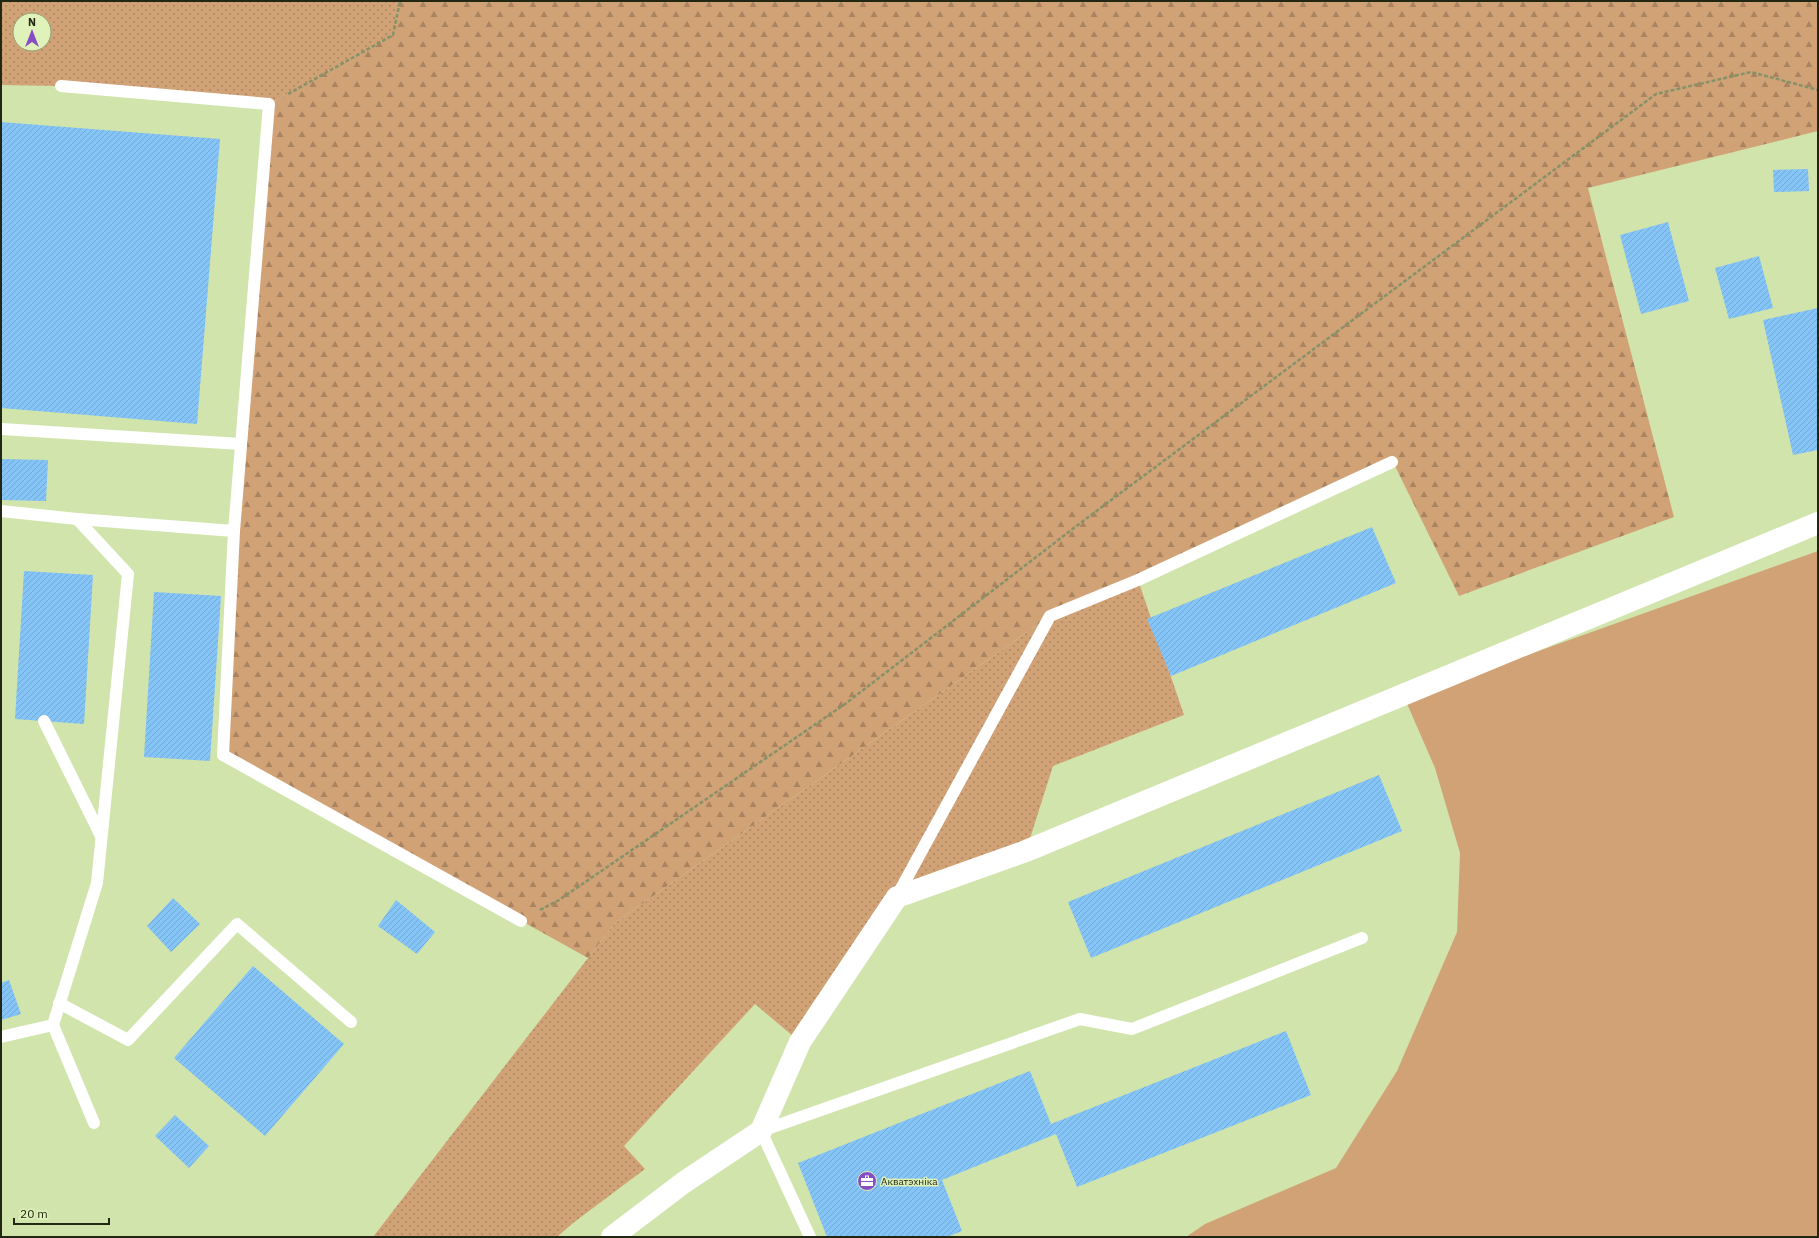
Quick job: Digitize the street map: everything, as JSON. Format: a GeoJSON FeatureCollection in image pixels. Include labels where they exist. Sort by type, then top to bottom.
{"type":"FeatureCollection","features":[{"type":"Feature","properties":{"kind":"street"},"geometry":{"type":"LineString","coordinates":[[612,1237],[684,1183],[761,1131],[800,1042],[897,897],[1026,851],[1818,524]]}},
{"type":"Feature","properties":{"kind":"lane"},"geometry":{"type":"LineString","coordinates":[[61,86],[269,104],[234,531],[223,755],[521,921]]}},
{"type":"Feature","properties":{"kind":"lane"},"geometry":{"type":"LineString","coordinates":[[2,429],[241,444]]}},
{"type":"Feature","properties":{"kind":"lane"},"geometry":{"type":"LineString","coordinates":[[897,897],[1050,616],[1138,580],[1392,462]]}},
{"type":"Feature","properties":{"kind":"lane"},"geometry":{"type":"LineString","coordinates":[[1,511],[77,519],[234,531]]}},
{"type":"Feature","properties":{"kind":"lane"},"geometry":{"type":"LineString","coordinates":[[77,519],[128,574],[97,884],[53,1026],[94,1123]]}},
{"type":"Feature","properties":{"kind":"lane"},"geometry":{"type":"LineString","coordinates":[[44,721],[101,837]]}},
{"type":"Feature","properties":{"kind":"lane"},"geometry":{"type":"LineString","coordinates":[[60,1003],[128,1040],[237,924],[352,1022]]}},
{"type":"Feature","properties":{"kind":"lane"},"geometry":{"type":"LineString","coordinates":[[810,1237],[761,1131],[1080,1019],[1132,1029],[1362,938]]}},
{"type":"Feature","properties":{"kind":"lane"},"geometry":{"type":"LineString","coordinates":[[1,1037],[53,1026]]}},
{"type":"Feature","properties":{"kind":"path"},"geometry":{"type":"LineString","coordinates":[[269,104],[393,35],[400,1]]}},
{"type":"Feature","properties":{"kind":"path"},"geometry":{"type":"LineString","coordinates":[[521,921],[559,900],[844,704],[1083,521],[1656,94],[1751,72],[1818,90]]}},
{"type":"Feature","properties":{"kind":"green space"},"geometry":{"type":"Polygon","coordinates":[[[1,1],[400,1],[393,35],[269,104],[61,86],[1,85],[1,1]]]}},
{"type":"Feature","properties":{"kind":"green space"},"geometry":{"type":"Polygon","coordinates":[[[400,1],[1818,1],[1818,131],[1588,188],[1674,517],[1459,596],[1393,462],[1050,616],[615,923],[588,958],[223,755],[269,104],[393,35],[400,1]]]}},
{"type":"Feature","properties":{"kind":"green space"},"geometry":{"type":"Polygon","coordinates":[[[1818,551],[1818,1237],[1186,1237],[1205,1224],[1336,1168],[1397,1071],[1457,932],[1460,853],[1435,768],[1405,699],[1818,551]]]}},
{"type":"Feature","properties":{"kind":"green space"},"geometry":{"type":"Polygon","coordinates":[[[1138,580],[1184,715],[1053,766],[1026,851],[897,897],[800,1042],[755,1004],[624,1146],[645,1169],[573,1223],[557,1237],[373,1237],[615,923],[1050,616],[1138,580]]]}},
{"type":"Feature","properties":{"kind":"building"},"geometry":{"type":"Polygon","coordinates":[[[1,122],[220,139],[197,424],[1,408],[1,122]]]}},
{"type":"Feature","properties":{"kind":"building"},"geometry":{"type":"Polygon","coordinates":[[[1808,169],[1809,191],[1774,192],[1773,170],[1808,169]]]}},
{"type":"Feature","properties":{"kind":"building"},"geometry":{"type":"Polygon","coordinates":[[[1668,222],[1689,301],[1641,314],[1620,235],[1668,222]]]}},
{"type":"Feature","properties":{"kind":"building"},"geometry":{"type":"Polygon","coordinates":[[[1759,256],[1773,308],[1729,319],[1715,268],[1759,256]]]}},
{"type":"Feature","properties":{"kind":"building"},"geometry":{"type":"Polygon","coordinates":[[[1818,308],[1818,450],[1793,455],[1763,320],[1818,308]]]}},
{"type":"Feature","properties":{"kind":"building"},"geometry":{"type":"Polygon","coordinates":[[[1,459],[48,460],[46,501],[1,500],[1,459]]]}},
{"type":"Feature","properties":{"kind":"building"},"geometry":{"type":"Polygon","coordinates":[[[1372,527],[1396,583],[1171,676],[1147,619],[1372,527]]]}},
{"type":"Feature","properties":{"kind":"building"},"geometry":{"type":"Polygon","coordinates":[[[24,571],[93,575],[84,724],[15,719],[24,571]]]}},
{"type":"Feature","properties":{"kind":"building"},"geometry":{"type":"Polygon","coordinates":[[[154,592],[221,596],[210,761],[144,757],[154,592]]]}},
{"type":"Feature","properties":{"kind":"building"},"geometry":{"type":"Polygon","coordinates":[[[1379,775],[1402,831],[1091,958],[1068,902],[1379,775]]]}},
{"type":"Feature","properties":{"kind":"building"},"geometry":{"type":"Polygon","coordinates":[[[173,898],[200,924],[171,952],[147,926],[173,898]]]}},
{"type":"Feature","properties":{"kind":"building"},"geometry":{"type":"Polygon","coordinates":[[[396,900],[435,932],[417,954],[378,926],[396,900]]]}},
{"type":"Feature","properties":{"kind":"building"},"geometry":{"type":"Polygon","coordinates":[[[253,966],[344,1044],[265,1136],[174,1058],[253,966]]]}},
{"type":"Feature","properties":{"kind":"building"},"geometry":{"type":"Polygon","coordinates":[[[9,980],[21,1014],[1,1020],[1,983],[9,980]]]}},
{"type":"Feature","properties":{"kind":"building"},"geometry":{"type":"Polygon","coordinates":[[[1286,1031],[1311,1095],[1077,1187],[1056,1134],[942,1180],[962,1231],[947,1237],[827,1237],[798,1163],[1030,1071],[1051,1124],[1286,1031]]]}},
{"type":"Feature","properties":{"kind":"building"},"geometry":{"type":"Polygon","coordinates":[[[175,1115],[209,1146],[189,1168],[155,1136],[175,1115]]]}},
{"type":"Feature","properties":{"kind":"place","name":"Акватэхніка"},"geometry":{"type":"Point","coordinates":[867,1181]}}]}
